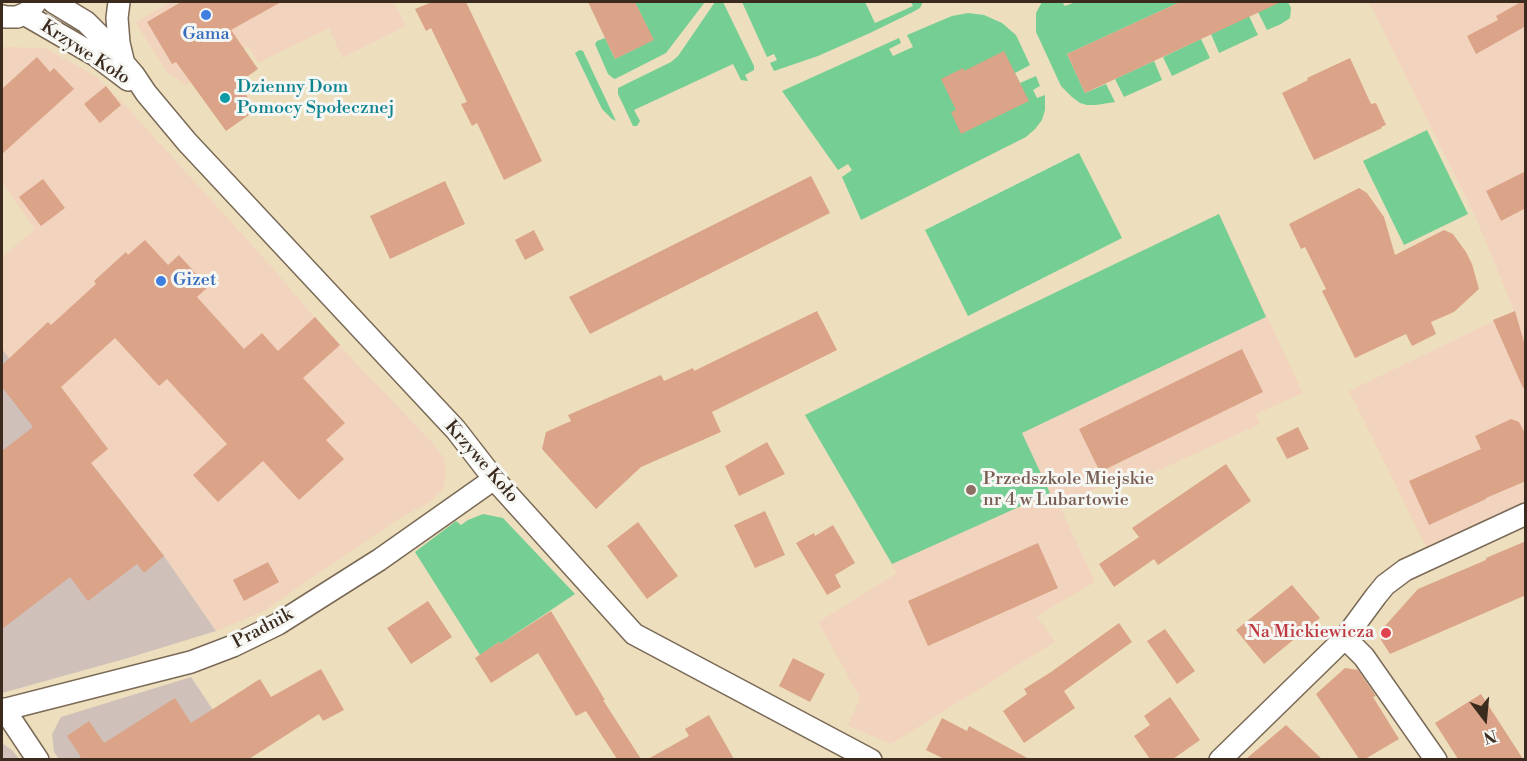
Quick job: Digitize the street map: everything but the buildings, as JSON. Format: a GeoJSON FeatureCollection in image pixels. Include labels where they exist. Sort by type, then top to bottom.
{"type":"FeatureCollection","features":[{"type":"Feature","properties":{"kind":"street","name":"Krzywe Koło"},"geometry":{"type":"LineString","coordinates":[[52,2],[96,31],[123,61],[187,142],[456,430],[494,479],[634,634],[871,759]]}},
{"type":"Feature","properties":{"kind":"street"},"geometry":{"type":"LineString","coordinates":[[119,2],[117,18],[123,61]]}},
{"type":"Feature","properties":{"kind":"street","name":"Krzywe Koło"},"geometry":{"type":"LineString","coordinates":[[30,8],[146,93]]}},
{"type":"Feature","properties":{"kind":"street"},"geometry":{"type":"LineString","coordinates":[[2,16],[17,17],[30,8]]}},
{"type":"Feature","properties":{"kind":"street","name":"Pradnik"},"geometry":{"type":"LineString","coordinates":[[3,710],[191,662],[232,646],[278,624],[379,560],[494,479]]}},
{"type":"Feature","properties":{"kind":"street"},"geometry":{"type":"LineString","coordinates":[[1220,759],[1345,638],[1385,585],[1405,570],[1526,514]]}},
{"type":"Feature","properties":{"kind":"street"},"geometry":{"type":"LineString","coordinates":[[1345,638],[1364,657],[1436,759]]}},
{"type":"Feature","properties":{"kind":"street"},"geometry":{"type":"LineString","coordinates":[[3,710],[38,759]]}},
{"type":"Feature","properties":{"kind":"shaded area"},"geometry":{"type":"Polygon","coordinates":[[[170,2],[394,2],[406,26],[342,58],[329,28],[258,63],[249,46],[186,85],[167,72],[135,22],[170,2]]]}},
{"type":"Feature","properties":{"kind":"shaded area"},"geometry":{"type":"Polygon","coordinates":[[[1369,2],[1525,2],[1525,502],[1426,547],[1349,391],[1514,311],[1475,216],[1369,2]]]}},
{"type":"Feature","properties":{"kind":"shaded area"},"geometry":{"type":"Polygon","coordinates":[[[2,47],[45,48],[97,77],[126,106],[271,266],[332,338],[434,444],[444,458],[446,473],[443,489],[431,501],[394,522],[264,611],[216,631],[164,556],[2,349],[2,257],[35,229],[2,183],[2,47]]]}},
{"type":"Feature","properties":{"kind":"shaded area","name":"Przedszkole Miejskie nr 4 w Lubartowie"},"geometry":{"type":"Polygon","coordinates":[[[1219,214],[1303,393],[1256,414],[1260,424],[1151,474],[1137,468],[1060,507],[1095,582],[1037,616],[1055,642],[891,744],[848,726],[860,698],[818,622],[897,573],[805,415],[1219,214]]]}},
{"type":"Feature","properties":{"kind":"shaded area"},"geometry":{"type":"Polygon","coordinates":[[[2,349],[164,556],[216,631],[2,693],[2,349]]]}},
{"type":"Feature","properties":{"kind":"shaded area"},"geometry":{"type":"Polygon","coordinates":[[[191,677],[246,759],[59,759],[54,752],[52,734],[61,717],[191,677]]]}},
{"type":"Feature","properties":{"kind":"shaded area"},"geometry":{"type":"Polygon","coordinates":[[[2,743],[13,751],[19,759],[2,759],[2,743]]]}},
{"type":"Feature","properties":{"kind":"green space"},"geometry":{"type":"Polygon","coordinates":[[[635,2],[705,2],[666,53],[615,79],[608,74],[595,44],[605,38],[615,59],[653,40],[635,2]]]}},
{"type":"Feature","properties":{"kind":"green space"},"geometry":{"type":"Polygon","coordinates":[[[715,2],[723,2],[754,66],[754,70],[745,75],[748,81],[741,80],[733,64],[634,110],[640,121],[637,126],[633,126],[618,94],[618,88],[671,62],[678,56],[715,2]]]}},
{"type":"Feature","properties":{"kind":"green space"},"geometry":{"type":"Polygon","coordinates":[[[742,2],[865,2],[875,23],[913,6],[911,2],[923,2],[920,8],[870,33],[818,56],[774,71],[770,63],[777,60],[774,54],[767,57],[742,2]]]}},
{"type":"Feature","properties":{"kind":"green space"},"geometry":{"type":"Polygon","coordinates":[[[1042,2],[1062,2],[1065,6],[1076,2],[1180,2],[1067,54],[1085,93],[1106,84],[1115,102],[1087,105],[1080,103],[1061,86],[1036,32],[1036,13],[1042,2]]]}},
{"type":"Feature","properties":{"kind":"green space"},"geometry":{"type":"Polygon","coordinates":[[[1278,2],[1288,2],[1291,8],[1290,18],[1267,30],[1258,12],[1278,2]]]}},
{"type":"Feature","properties":{"kind":"green space"},"geometry":{"type":"Polygon","coordinates":[[[968,13],[984,15],[1002,23],[1016,35],[1030,65],[1015,73],[1020,83],[1036,76],[1040,86],[1033,90],[1037,98],[1045,95],[1042,120],[1026,137],[861,220],[842,177],[852,170],[848,164],[838,170],[782,91],[899,38],[901,43],[889,49],[893,56],[913,47],[907,35],[952,16],[968,13]]]}},
{"type":"Feature","properties":{"kind":"green space"},"geometry":{"type":"Polygon","coordinates":[[[1249,16],[1258,35],[1219,53],[1211,34],[1249,16]]]}},
{"type":"Feature","properties":{"kind":"green space"},"geometry":{"type":"Polygon","coordinates":[[[1201,39],[1210,58],[1172,76],[1163,57],[1201,39]]]}},
{"type":"Feature","properties":{"kind":"green space"},"geometry":{"type":"Polygon","coordinates":[[[583,51],[616,121],[602,109],[575,53],[583,51]]]}},
{"type":"Feature","properties":{"kind":"green space"},"geometry":{"type":"Polygon","coordinates":[[[1154,61],[1162,80],[1124,97],[1115,79],[1154,61]]]}},
{"type":"Feature","properties":{"kind":"green space"},"geometry":{"type":"Polygon","coordinates":[[[1427,130],[1468,214],[1404,245],[1363,161],[1427,130]]]}},
{"type":"Feature","properties":{"kind":"green space"},"geometry":{"type":"Polygon","coordinates":[[[1079,153],[1122,238],[968,316],[925,230],[1079,153]]]}},
{"type":"Feature","properties":{"kind":"green space"},"geometry":{"type":"Polygon","coordinates":[[[1219,214],[1266,317],[1022,433],[1050,493],[892,564],[805,415],[1219,214]]]}},
{"type":"Feature","properties":{"kind":"green space"},"geometry":{"type":"Polygon","coordinates":[[[483,514],[503,518],[575,594],[480,655],[415,552],[456,521],[461,525],[483,514]]]}},
{"type":"Feature","properties":{"kind":"place","name":"Gama"},"geometry":{"type":"Point","coordinates":[206,15]}},
{"type":"Feature","properties":{"kind":"place","name":"Dzienny Dom Pomocy Społecznej"},"geometry":{"type":"Point","coordinates":[225,98]}},
{"type":"Feature","properties":{"kind":"place","name":"Gizet"},"geometry":{"type":"Point","coordinates":[161,281]}},
{"type":"Feature","properties":{"kind":"place","name":"Przedszkole Miejskie nr 4 w Lubartowie"},"geometry":{"type":"Point","coordinates":[971,490]}},
{"type":"Feature","properties":{"kind":"place","name":"Na Mickiewicza"},"geometry":{"type":"Point","coordinates":[1386,633]}}]}
